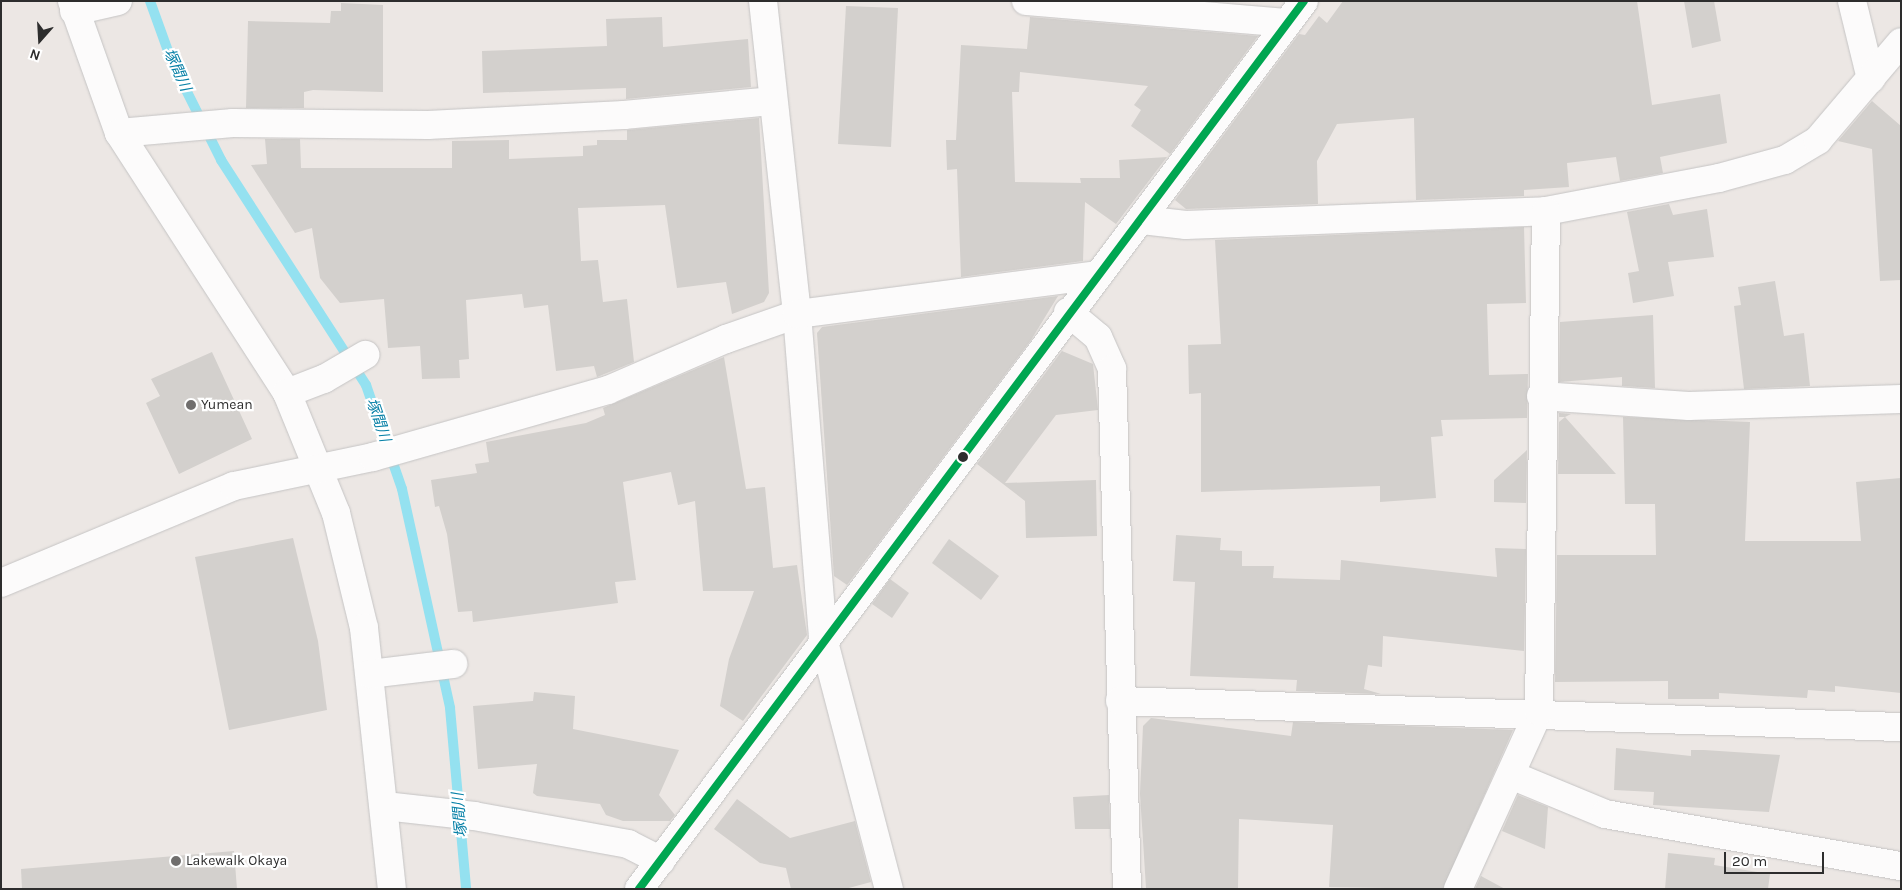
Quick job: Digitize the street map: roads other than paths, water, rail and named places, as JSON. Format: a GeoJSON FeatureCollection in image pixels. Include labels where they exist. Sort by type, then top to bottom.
{"type":"FeatureCollection","features":[{"type":"Feature","properties":{"kind":"street"},"geometry":{"type":"LineString","coordinates":[[118,1],[73,6],[120,133],[287,394],[336,513],[364,628],[385,806],[392,889]]}},
{"type":"Feature","properties":{"kind":"street"},"geometry":{"type":"LineString","coordinates":[[763,1],[771,102],[796,314],[822,638],[889,889]]}},
{"type":"Feature","properties":{"kind":"street"},"geometry":{"type":"LineString","coordinates":[[1026,1],[1288,23]]}},
{"type":"Feature","properties":{"kind":"street"},"geometry":{"type":"LineString","coordinates":[[639,889],[822,638],[1068,312],[1142,220],[1304,1]]}},
{"type":"Feature","properties":{"kind":"street"},"geometry":{"type":"LineString","coordinates":[[1852,1],[1871,79]]}},
{"type":"Feature","properties":{"kind":"street"},"geometry":{"type":"LineString","coordinates":[[1142,220],[1186,225],[1546,211],[1785,160],[1818,140],[1901,42]]}},
{"type":"Feature","properties":{"kind":"street"},"geometry":{"type":"LineString","coordinates":[[120,133],[174,126],[217,127],[234,123],[428,125],[624,115],[771,102]]}},
{"type":"Feature","properties":{"kind":"street"},"geometry":{"type":"LineString","coordinates":[[1458,889],[1473,849],[1511,775],[1539,712],[1541,396],[1546,211]]}},
{"type":"Feature","properties":{"kind":"street"},"geometry":{"type":"LineString","coordinates":[[1,583],[234,486],[373,457],[608,390],[726,339],[796,314],[1098,275]]}},
{"type":"Feature","properties":{"kind":"street"},"geometry":{"type":"LineString","coordinates":[[1068,312],[1098,337],[1112,370],[1120,701],[1127,889]]}},
{"type":"Feature","properties":{"kind":"street"},"geometry":{"type":"LineString","coordinates":[[287,394],[324,379],[365,354]]}},
{"type":"Feature","properties":{"kind":"street"},"geometry":{"type":"LineString","coordinates":[[1541,396],[1689,406],[1901,399]]}},
{"type":"Feature","properties":{"kind":"street"},"geometry":{"type":"LineString","coordinates":[[370,674],[453,664]]}},
{"type":"Feature","properties":{"kind":"street"},"geometry":{"type":"LineString","coordinates":[[1120,701],[1539,712],[1901,727]]}},
{"type":"Feature","properties":{"kind":"street"},"geometry":{"type":"LineString","coordinates":[[1511,775],[1605,814],[1901,866]]}},
{"type":"Feature","properties":{"kind":"street"},"geometry":{"type":"LineString","coordinates":[[385,806],[431,809],[628,844],[660,861]]}},
{"type":"Feature","properties":{"kind":"waterway","name":"塚間川"},"geometry":{"type":"LineString","coordinates":[[150,1],[172,62],[221,160],[366,385],[402,489],[450,708],[466,889]]}},
{"type":"Feature","properties":{"kind":"place","name":"Yumean"},"geometry":{"type":"Point","coordinates":[191,405]}},
{"type":"Feature","properties":{"kind":"place","name":"Lakewalk Okaya"},"geometry":{"type":"Point","coordinates":[176,861]}}]}
